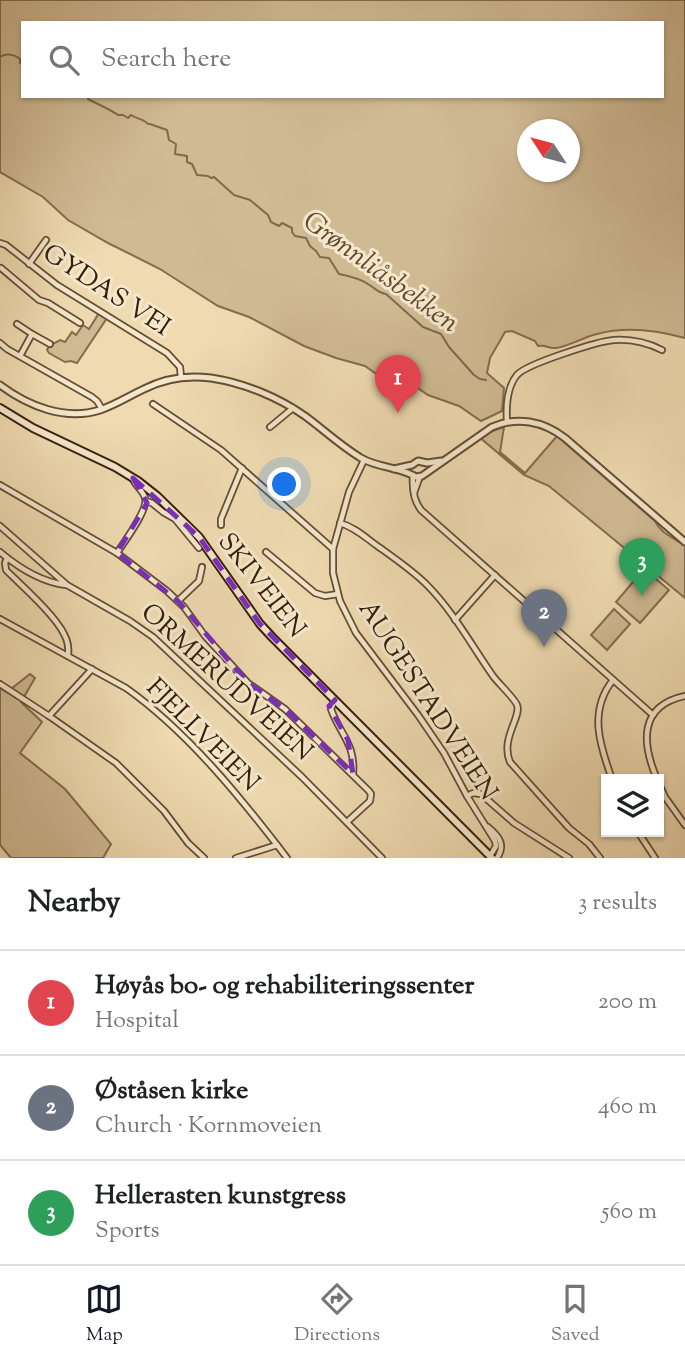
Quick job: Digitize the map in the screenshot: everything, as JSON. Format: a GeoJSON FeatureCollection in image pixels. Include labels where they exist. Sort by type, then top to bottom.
{"type":"FeatureCollection","features":[{"type":"Feature","properties":{"kind":"main road","name":"SKIVEIEN"},"geometry":{"type":"LineString","coordinates":[[0,408],[33,428],[115,467],[157,496],[199,537],[260,624],[493,857]]}},
{"type":"Feature","properties":{"kind":"street"},"geometry":{"type":"LineString","coordinates":[[29,264],[46,240]]}},
{"type":"Feature","properties":{"kind":"street","name":"GYDAS VEI"},"geometry":{"type":"LineString","coordinates":[[0,243],[57,285],[167,353],[180,367],[181,377]]}},
{"type":"Feature","properties":{"kind":"street","name":"GYDAS VEI"},"geometry":{"type":"LineString","coordinates":[[1,268],[39,300],[80,323]]}},
{"type":"Feature","properties":{"kind":"street"},"geometry":{"type":"LineString","coordinates":[[16,324],[50,344]]}},
{"type":"Feature","properties":{"kind":"street"},"geometry":{"type":"LineString","coordinates":[[20,356],[32,334]]}},
{"type":"Feature","properties":{"kind":"street"},"geometry":{"type":"LineString","coordinates":[[507,422],[512,383],[518,374],[531,365],[612,341],[640,342],[662,350]]}},
{"type":"Feature","properties":{"kind":"street"},"geometry":{"type":"LineString","coordinates":[[0,343],[92,397],[102,410]]}},
{"type":"Feature","properties":{"kind":"street"},"geometry":{"type":"LineString","coordinates":[[0,385],[29,402],[53,411],[77,414],[102,410],[148,386],[166,380],[181,377],[210,378],[268,395],[293,408],[364,460],[417,474],[486,430],[507,422],[537,424],[559,434],[685,542]]}},
{"type":"Feature","properties":{"kind":"street"},"geometry":{"type":"LineString","coordinates":[[153,404],[209,441],[333,549]]}},
{"type":"Feature","properties":{"kind":"street"},"geometry":{"type":"LineString","coordinates":[[270,427],[293,408]]}},
{"type":"Feature","properties":{"kind":"street","name":"AUGESTADVEIEN"},"geometry":{"type":"LineString","coordinates":[[364,460],[352,484],[333,549],[332,565],[338,594],[346,617],[356,634],[444,752],[495,841],[493,857]]}},
{"type":"Feature","properties":{"kind":"street"},"geometry":{"type":"LineString","coordinates":[[394,469],[415,462],[442,460]]}},
{"type":"Feature","properties":{"kind":"street"},"geometry":{"type":"LineString","coordinates":[[422,463],[425,467],[417,474],[414,494],[421,510],[653,715]]}},
{"type":"Feature","properties":{"kind":"street"},"geometry":{"type":"LineString","coordinates":[[412,465],[410,468],[417,474]]}},
{"type":"Feature","properties":{"kind":"street"},"geometry":{"type":"LineString","coordinates":[[221,525],[242,468]]}},
{"type":"Feature","properties":{"kind":"street"},"geometry":{"type":"LineString","coordinates":[[117,553],[143,511],[146,501],[133,478]]}},
{"type":"Feature","properties":{"kind":"street"},"geometry":{"type":"LineString","coordinates":[[0,485],[117,553],[178,601],[205,636],[248,683],[285,709],[369,791],[370,801],[347,822]]}},
{"type":"Feature","properties":{"kind":"street"},"geometry":{"type":"LineString","coordinates":[[146,501],[176,519],[199,548]]}},
{"type":"Feature","properties":{"kind":"street"},"geometry":{"type":"LineString","coordinates":[[340,523],[353,528],[430,587],[499,685],[518,706],[508,742],[510,762],[569,828],[590,844],[600,858]]}},
{"type":"Feature","properties":{"kind":"street","name":"ORMERUDVEIEN"},"geometry":{"type":"LineString","coordinates":[[0,526],[67,585],[145,631],[275,751],[382,858]]}},
{"type":"Feature","properties":{"kind":"street"},"geometry":{"type":"LineString","coordinates":[[0,552],[38,577],[67,585]]}},
{"type":"Feature","properties":{"kind":"street","name":"AUGESTADVEIEN"},"geometry":{"type":"LineString","coordinates":[[266,552],[315,593],[326,596],[338,594]]}},
{"type":"Feature","properties":{"kind":"street"},"geometry":{"type":"LineString","coordinates":[[7,558],[6,570],[65,635],[69,648],[68,656]]}},
{"type":"Feature","properties":{"kind":"street"},"geometry":{"type":"LineString","coordinates":[[178,601],[199,581],[202,567]]}},
{"type":"Feature","properties":{"kind":"street"},"geometry":{"type":"LineString","coordinates":[[455,620],[495,575]]}},
{"type":"Feature","properties":{"kind":"street","name":"FJELLVEIEN"},"geometry":{"type":"LineString","coordinates":[[0,618],[132,692],[171,725],[234,792],[287,858]]}},
{"type":"Feature","properties":{"kind":"street"},"geometry":{"type":"LineString","coordinates":[[49,716],[92,669]]}},
{"type":"Feature","properties":{"kind":"street"},"geometry":{"type":"LineString","coordinates":[[610,774],[600,744],[597,720],[601,703],[613,680]]}},
{"type":"Feature","properties":{"kind":"street"},"geometry":{"type":"LineString","coordinates":[[0,684],[116,763],[164,811],[188,843],[204,858]]}},
{"type":"Feature","properties":{"kind":"street"},"geometry":{"type":"LineString","coordinates":[[655,774],[646,741],[649,723],[653,715],[669,702],[685,696]]}},
{"type":"Feature","properties":{"kind":"street"},"geometry":{"type":"LineString","coordinates":[[335,700],[331,709],[349,744],[353,774]]}},
{"type":"Feature","properties":{"kind":"street"},"geometry":{"type":"LineString","coordinates":[[467,796],[473,793],[483,795],[514,823],[569,858]]}},
{"type":"Feature","properties":{"kind":"street"},"geometry":{"type":"LineString","coordinates":[[664,795],[685,825]]}},
{"type":"Feature","properties":{"kind":"street"},"geometry":{"type":"LineString","coordinates":[[641,837],[655,858]]}},
{"type":"Feature","properties":{"kind":"street"},"geometry":{"type":"LineString","coordinates":[[236,858],[277,845]]}},
{"type":"Feature","properties":{"kind":"highlighted area"},"geometry":{"type":"Polygon","coordinates":[[[133,478],[199,537],[260,624],[335,700],[329,706],[348,740],[353,774],[285,709],[248,683],[178,601],[117,553],[147,503],[133,478]]]}},
{"type":"Feature","properties":{"kind":"shaded area"},"geometry":{"type":"Polygon","coordinates":[[[0,0],[685,0],[685,338],[652,331],[619,330],[592,335],[554,348],[538,346],[535,341],[512,331],[505,332],[490,358],[487,373],[504,388],[502,411],[481,421],[459,406],[428,395],[402,377],[379,376],[365,366],[304,346],[249,317],[218,306],[160,269],[68,220],[43,197],[0,172],[0,0]]]}},
{"type":"Feature","properties":{"kind":"shaded area"},"geometry":{"type":"Polygon","coordinates":[[[99,313],[107,318],[77,363],[65,362],[49,353],[49,346],[60,340],[65,342],[72,332],[76,335],[83,325],[89,329],[99,313]]]}},
{"type":"Feature","properties":{"kind":"shaded area"},"geometry":{"type":"Polygon","coordinates":[[[504,427],[500,452],[525,473],[557,436],[655,521],[664,533],[685,546],[685,598],[549,486],[524,475],[478,436],[504,427]]]}},
{"type":"Feature","properties":{"kind":"shaded area"},"geometry":{"type":"Polygon","coordinates":[[[644,569],[669,590],[640,623],[616,602],[644,569]]]}},
{"type":"Feature","properties":{"kind":"shaded area"},"geometry":{"type":"Polygon","coordinates":[[[614,609],[630,624],[607,650],[591,635],[614,609]]]}},
{"type":"Feature","properties":{"kind":"shaded area"},"geometry":{"type":"Polygon","coordinates":[[[30,674],[35,678],[21,702],[42,722],[20,753],[65,789],[111,844],[103,858],[11,858],[0,845],[0,688],[7,692],[30,674]]]}},
{"type":"Feature","properties":{"kind":"waterway","name":"Grønnliåsbekken"},"geometry":{"type":"LineString","coordinates":[[0,57],[13,55],[20,59],[21,63]]}},
{"type":"Feature","properties":{"kind":"waterway","name":"Grønnliåsbekken"},"geometry":{"type":"LineString","coordinates":[[88,98],[118,115],[128,118],[131,115],[167,130],[169,140],[176,144],[175,154],[187,156],[187,162],[192,164],[197,175],[214,177],[234,195],[250,200],[268,215],[271,222],[292,228],[295,236],[306,238],[320,257],[329,258],[339,274],[360,280],[386,294],[423,327],[441,334],[474,375],[486,380]]}},
{"type":"Feature","properties":{"kind":"place","name":"Høyås bo- og rehabiliteringssenter"},"geometry":{"type":"Point","coordinates":[398,413]}},
{"type":"Feature","properties":{"kind":"place","name":"Hellerasten kunstgress"},"geometry":{"type":"Point","coordinates":[642,596]}},
{"type":"Feature","properties":{"kind":"place","name":"Øståsen kirke"},"geometry":{"type":"Point","coordinates":[544,647]}}]}
